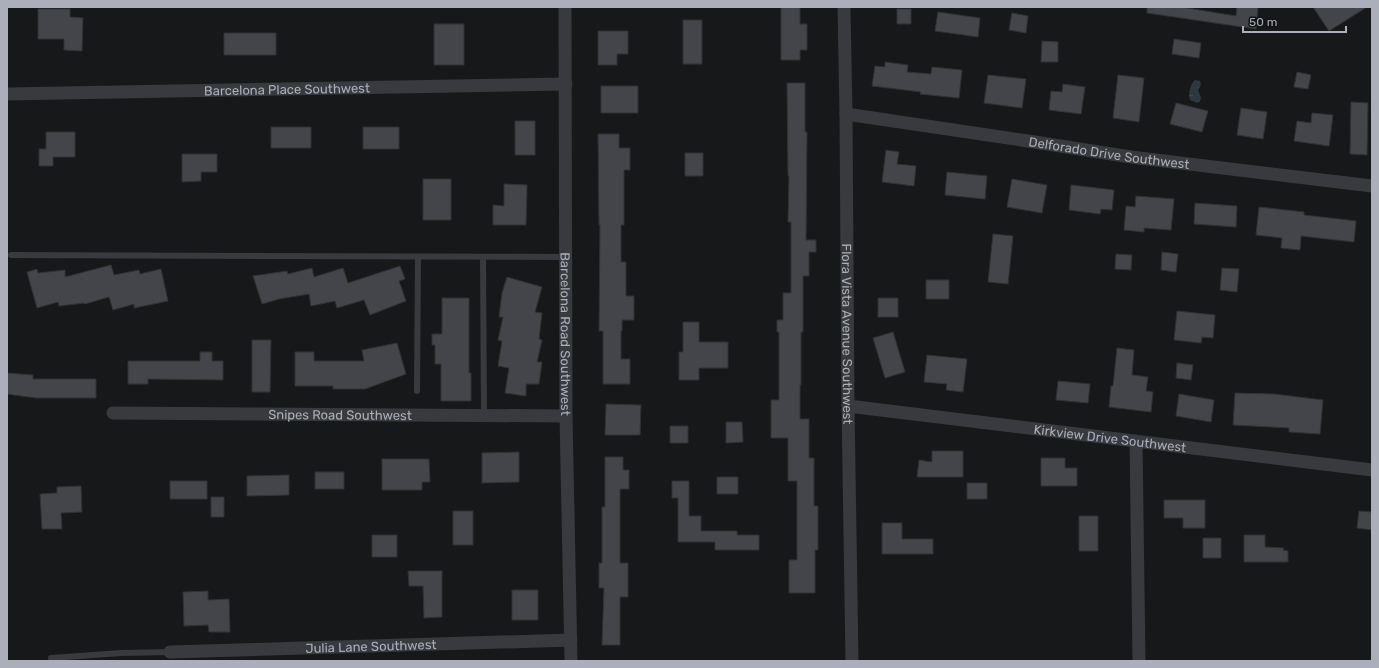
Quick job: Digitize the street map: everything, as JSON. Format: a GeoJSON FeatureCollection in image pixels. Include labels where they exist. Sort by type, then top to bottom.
{"type":"FeatureCollection","features":[{"type":"Feature","properties":{"kind":"street","name":"Barcelona Road Southwest"},"geometry":{"type":"LineString","coordinates":[[565,7],[566,416],[571,661]]}},
{"type":"Feature","properties":{"kind":"street","name":"Flora Vista Avenue Southwest"},"geometry":{"type":"LineString","coordinates":[[844,7],[852,661]]}},
{"type":"Feature","properties":{"kind":"street","name":"Barcelona Place Southwest"},"geometry":{"type":"LineString","coordinates":[[7,94],[566,84]]}},
{"type":"Feature","properties":{"kind":"street","name":"Delforado Drive Southwest"},"geometry":{"type":"LineString","coordinates":[[846,114],[1028,140],[1131,158],[1372,186]]}},
{"type":"Feature","properties":{"kind":"street","name":"Kirkview Drive Southwest"},"geometry":{"type":"LineString","coordinates":[[848,406],[1372,470]]}},
{"type":"Feature","properties":{"kind":"street","name":"Snipes Road Southwest"},"geometry":{"type":"LineString","coordinates":[[113,413],[566,416]]}},
{"type":"Feature","properties":{"kind":"street"},"geometry":{"type":"LineString","coordinates":[[1136,441],[1139,661]]}},
{"type":"Feature","properties":{"kind":"street","name":"Julia Lane Southwest"},"geometry":{"type":"LineString","coordinates":[[170,652],[571,640]]}},
{"type":"Feature","properties":{"kind":"lane"},"geometry":{"type":"LineString","coordinates":[[11,255],[566,257]]}},
{"type":"Feature","properties":{"kind":"lane"},"geometry":{"type":"LineString","coordinates":[[417,391],[418,257]]}},
{"type":"Feature","properties":{"kind":"lane"},"geometry":{"type":"LineString","coordinates":[[483,257],[484,416]]}},
{"type":"Feature","properties":{"kind":"lane"},"geometry":{"type":"LineString","coordinates":[[51,658],[120,653],[170,652]]}},
{"type":"Feature","properties":{"kind":"water"},"geometry":{"type":"Polygon","coordinates":[[[1195,80],[1200,81],[1201,84],[1198,90],[1201,98],[1197,103],[1189,98],[1189,92],[1195,80]]]}},
{"type":"Feature","properties":{"kind":"building"},"geometry":{"type":"Polygon","coordinates":[[[781,7],[800,7],[800,24],[807,24],[807,50],[800,50],[800,60],[781,60],[781,7]]]}},
{"type":"Feature","properties":{"kind":"building"},"geometry":{"type":"Polygon","coordinates":[[[1147,7],[1181,7],[1236,16],[1237,7],[1258,7],[1256,29],[1147,13],[1147,7]]]}},
{"type":"Feature","properties":{"kind":"building"},"geometry":{"type":"Polygon","coordinates":[[[1313,7],[1367,7],[1329,31],[1313,7]]]}},
{"type":"Feature","properties":{"kind":"building"},"geometry":{"type":"Polygon","coordinates":[[[38,9],[70,9],[70,17],[83,18],[82,51],[64,50],[64,39],[38,39],[38,9]]]}},
{"type":"Feature","properties":{"kind":"building"},"geometry":{"type":"Polygon","coordinates":[[[897,9],[911,9],[911,24],[897,24],[897,9]]]}},
{"type":"Feature","properties":{"kind":"building"},"geometry":{"type":"Polygon","coordinates":[[[938,12],[980,18],[978,37],[935,31],[938,12]]]}},
{"type":"Feature","properties":{"kind":"building"},"geometry":{"type":"Polygon","coordinates":[[[1012,13],[1028,16],[1026,33],[1009,30],[1012,13]]]}},
{"type":"Feature","properties":{"kind":"building"},"geometry":{"type":"Polygon","coordinates":[[[683,20],[702,20],[702,64],[683,64],[683,20]]]}},
{"type":"Feature","properties":{"kind":"building"},"geometry":{"type":"Polygon","coordinates":[[[434,24],[464,24],[464,65],[434,65],[434,24]]]}},
{"type":"Feature","properties":{"kind":"building"},"geometry":{"type":"Polygon","coordinates":[[[598,31],[628,31],[628,54],[617,54],[617,65],[598,65],[598,31]]]}},
{"type":"Feature","properties":{"kind":"building"},"geometry":{"type":"Polygon","coordinates":[[[224,33],[276,33],[276,55],[224,55],[224,33]]]}},
{"type":"Feature","properties":{"kind":"building"},"geometry":{"type":"Polygon","coordinates":[[[1174,39],[1201,43],[1199,58],[1172,54],[1174,39]]]}},
{"type":"Feature","properties":{"kind":"building"},"geometry":{"type":"Polygon","coordinates":[[[1042,41],[1058,42],[1058,62],[1041,62],[1042,41]]]}},
{"type":"Feature","properties":{"kind":"building"},"geometry":{"type":"Polygon","coordinates":[[[885,62],[908,65],[907,72],[931,74],[932,67],[962,70],[959,98],[920,94],[921,92],[872,86],[875,66],[885,67],[885,62]]]}},
{"type":"Feature","properties":{"kind":"building"},"geometry":{"type":"Polygon","coordinates":[[[1297,72],[1311,75],[1308,89],[1294,87],[1297,72]]]}},
{"type":"Feature","properties":{"kind":"building"},"geometry":{"type":"Polygon","coordinates":[[[988,75],[1026,79],[1022,108],[984,103],[988,75]]]}},
{"type":"Feature","properties":{"kind":"building"},"geometry":{"type":"Polygon","coordinates":[[[1118,75],[1144,78],[1139,122],[1113,118],[1118,75]]]}},
{"type":"Feature","properties":{"kind":"building"},"geometry":{"type":"Polygon","coordinates":[[[787,83],[805,83],[805,132],[807,132],[806,240],[816,240],[816,252],[809,252],[809,276],[803,276],[803,332],[801,332],[800,385],[800,419],[809,419],[809,458],[814,458],[814,506],[818,506],[818,550],[815,550],[815,593],[789,593],[789,560],[797,560],[797,481],[788,481],[788,438],[771,438],[771,400],[779,400],[779,332],[777,332],[777,320],[783,320],[783,293],[791,293],[791,222],[788,222],[789,176],[787,83]]]}},
{"type":"Feature","properties":{"kind":"building"},"geometry":{"type":"Polygon","coordinates":[[[1063,84],[1085,87],[1081,114],[1049,110],[1051,91],[1062,92],[1063,84]]]}},
{"type":"Feature","properties":{"kind":"building"},"geometry":{"type":"Polygon","coordinates":[[[601,86],[638,86],[638,113],[601,113],[601,86]]]}},
{"type":"Feature","properties":{"kind":"building"},"geometry":{"type":"Polygon","coordinates":[[[1351,102],[1368,103],[1367,155],[1350,154],[1351,102]]]}},
{"type":"Feature","properties":{"kind":"building"},"geometry":{"type":"Polygon","coordinates":[[[1176,103],[1208,111],[1202,132],[1170,124],[1176,103]]]}},
{"type":"Feature","properties":{"kind":"building"},"geometry":{"type":"Polygon","coordinates":[[[1241,108],[1267,112],[1263,139],[1237,135],[1241,108]]]}},
{"type":"Feature","properties":{"kind":"building"},"geometry":{"type":"Polygon","coordinates":[[[1312,113],[1333,115],[1329,146],[1294,141],[1297,121],[1311,123],[1312,113]]]}},
{"type":"Feature","properties":{"kind":"building"},"geometry":{"type":"Polygon","coordinates":[[[515,121],[535,121],[535,155],[515,155],[515,121]]]}},
{"type":"Feature","properties":{"kind":"building"},"geometry":{"type":"Polygon","coordinates":[[[271,127],[311,127],[311,148],[271,148],[271,127]]]}},
{"type":"Feature","properties":{"kind":"building"},"geometry":{"type":"Polygon","coordinates":[[[363,127],[399,127],[399,149],[363,149],[363,127]]]}},
{"type":"Feature","properties":{"kind":"building"},"geometry":{"type":"Polygon","coordinates":[[[46,132],[75,132],[75,157],[53,157],[53,166],[39,166],[39,149],[46,149],[46,132]]]}},
{"type":"Feature","properties":{"kind":"building"},"geometry":{"type":"Polygon","coordinates":[[[598,134],[619,134],[619,148],[630,148],[630,170],[624,170],[624,225],[621,225],[621,262],[626,262],[626,296],[634,296],[634,320],[622,320],[621,359],[630,359],[630,384],[603,384],[603,331],[599,331],[600,225],[598,134]]]}},
{"type":"Feature","properties":{"kind":"building"},"geometry":{"type":"Polygon","coordinates":[[[886,150],[899,152],[897,164],[916,166],[914,186],[882,182],[886,150]]]}},
{"type":"Feature","properties":{"kind":"building"},"geometry":{"type":"Polygon","coordinates":[[[685,153],[703,153],[703,176],[685,176],[685,153]]]}},
{"type":"Feature","properties":{"kind":"building"},"geometry":{"type":"Polygon","coordinates":[[[182,154],[217,154],[217,172],[201,172],[201,181],[182,182],[182,154]]]}},
{"type":"Feature","properties":{"kind":"building"},"geometry":{"type":"Polygon","coordinates":[[[947,172],[987,176],[985,199],[945,195],[947,172]]]}},
{"type":"Feature","properties":{"kind":"building"},"geometry":{"type":"Polygon","coordinates":[[[423,179],[451,179],[451,220],[423,220],[423,179]]]}},
{"type":"Feature","properties":{"kind":"building"},"geometry":{"type":"Polygon","coordinates":[[[1012,179],[1047,185],[1042,213],[1007,207],[1012,179]]]}},
{"type":"Feature","properties":{"kind":"building"},"geometry":{"type":"Polygon","coordinates":[[[504,184],[527,185],[526,225],[493,225],[493,205],[504,206],[504,184]]]}},
{"type":"Feature","properties":{"kind":"building"},"geometry":{"type":"Polygon","coordinates":[[[1071,185],[1114,190],[1112,210],[1101,209],[1100,214],[1069,210],[1071,185]]]}},
{"type":"Feature","properties":{"kind":"building"},"geometry":{"type":"Polygon","coordinates":[[[1136,196],[1174,199],[1171,230],[1144,228],[1144,232],[1124,230],[1126,206],[1135,207],[1136,196]]]}},
{"type":"Feature","properties":{"kind":"building"},"geometry":{"type":"Polygon","coordinates":[[[1195,203],[1237,206],[1236,227],[1194,224],[1195,203]]]}},
{"type":"Feature","properties":{"kind":"building"},"geometry":{"type":"Polygon","coordinates":[[[1259,207],[1304,212],[1304,215],[1356,221],[1354,242],[1301,236],[1300,250],[1281,248],[1282,238],[1256,235],[1259,207]]]}},
{"type":"Feature","properties":{"kind":"building"},"geometry":{"type":"Polygon","coordinates":[[[993,234],[1013,236],[1008,284],[988,282],[993,234]]]}},
{"type":"Feature","properties":{"kind":"building"},"geometry":{"type":"Polygon","coordinates":[[[1162,252],[1178,254],[1176,272],[1161,270],[1162,252]]]}},
{"type":"Feature","properties":{"kind":"building"},"geometry":{"type":"Polygon","coordinates":[[[1116,254],[1132,255],[1131,270],[1115,269],[1116,254]]]}},
{"type":"Feature","properties":{"kind":"building"},"geometry":{"type":"Polygon","coordinates":[[[111,265],[114,275],[139,270],[140,274],[161,269],[168,301],[134,308],[134,304],[113,310],[109,297],[85,304],[59,306],[58,302],[37,308],[27,272],[37,269],[38,273],[65,270],[65,277],[111,265]]]}},
{"type":"Feature","properties":{"kind":"building"},"geometry":{"type":"Polygon","coordinates":[[[400,266],[405,279],[399,281],[406,301],[370,315],[364,300],[337,308],[335,301],[311,306],[309,294],[279,299],[262,304],[253,276],[287,271],[288,274],[312,268],[314,277],[343,268],[348,283],[400,266]]]}},
{"type":"Feature","properties":{"kind":"building"},"geometry":{"type":"Polygon","coordinates":[[[1222,268],[1239,269],[1237,292],[1220,290],[1222,268]]]}},
{"type":"Feature","properties":{"kind":"building"},"geometry":{"type":"Polygon","coordinates":[[[507,277],[542,287],[535,312],[542,313],[539,339],[542,340],[537,362],[542,362],[539,384],[526,384],[526,396],[505,393],[509,368],[498,366],[502,341],[498,340],[503,317],[499,317],[502,293],[507,277]]]}},
{"type":"Feature","properties":{"kind":"building"},"geometry":{"type":"Polygon","coordinates":[[[926,280],[949,280],[949,299],[926,299],[926,280]]]}},
{"type":"Feature","properties":{"kind":"building"},"geometry":{"type":"Polygon","coordinates":[[[442,298],[469,298],[469,373],[471,373],[471,401],[441,401],[441,364],[435,364],[435,345],[432,345],[432,334],[442,334],[442,298]]]}},
{"type":"Feature","properties":{"kind":"building"},"geometry":{"type":"Polygon","coordinates":[[[878,298],[898,298],[898,317],[878,317],[878,298]]]}},
{"type":"Feature","properties":{"kind":"building"},"geometry":{"type":"Polygon","coordinates":[[[1177,311],[1215,315],[1213,338],[1202,337],[1201,343],[1174,340],[1177,311]]]}},
{"type":"Feature","properties":{"kind":"building"},"geometry":{"type":"Polygon","coordinates":[[[683,322],[699,322],[699,342],[728,342],[728,368],[699,368],[699,380],[679,380],[679,352],[683,352],[683,322]]]}},
{"type":"Feature","properties":{"kind":"building"},"geometry":{"type":"Polygon","coordinates":[[[893,332],[905,372],[885,378],[873,338],[893,332]]]}},
{"type":"Feature","properties":{"kind":"building"},"geometry":{"type":"Polygon","coordinates":[[[252,340],[271,340],[270,392],[252,392],[252,340]]]}},
{"type":"Feature","properties":{"kind":"building"},"geometry":{"type":"Polygon","coordinates":[[[397,343],[406,374],[365,389],[333,389],[333,386],[295,386],[295,352],[314,352],[314,361],[364,361],[362,350],[397,343]]]}},
{"type":"Feature","properties":{"kind":"building"},"geometry":{"type":"Polygon","coordinates":[[[1117,348],[1134,350],[1132,375],[1148,377],[1146,391],[1153,392],[1151,412],[1109,407],[1117,348]]]}},
{"type":"Feature","properties":{"kind":"building"},"geometry":{"type":"Polygon","coordinates":[[[200,352],[212,352],[212,361],[223,361],[223,380],[148,379],[148,384],[128,384],[128,361],[200,361],[200,352]]]}},
{"type":"Feature","properties":{"kind":"building"},"geometry":{"type":"Polygon","coordinates":[[[927,355],[967,359],[963,392],[946,390],[947,384],[924,382],[927,355]]]}},
{"type":"Feature","properties":{"kind":"building"},"geometry":{"type":"Polygon","coordinates":[[[1177,363],[1193,365],[1191,380],[1176,378],[1177,363]]]}},
{"type":"Feature","properties":{"kind":"building"},"geometry":{"type":"Polygon","coordinates":[[[7,373],[33,375],[33,379],[96,379],[96,398],[36,398],[7,394],[7,373]]]}},
{"type":"Feature","properties":{"kind":"building"},"geometry":{"type":"Polygon","coordinates":[[[1058,381],[1090,384],[1088,403],[1056,400],[1058,381]]]}},
{"type":"Feature","properties":{"kind":"building"},"geometry":{"type":"Polygon","coordinates":[[[1235,393],[1274,394],[1323,400],[1320,434],[1289,432],[1289,428],[1233,425],[1235,393]]]}},
{"type":"Feature","properties":{"kind":"building"},"geometry":{"type":"Polygon","coordinates":[[[1179,394],[1214,400],[1211,422],[1176,416],[1179,394]]]}},
{"type":"Feature","properties":{"kind":"building"},"geometry":{"type":"Polygon","coordinates":[[[606,404],[641,405],[640,435],[605,435],[606,404]]]}},
{"type":"Feature","properties":{"kind":"building"},"geometry":{"type":"Polygon","coordinates":[[[726,422],[742,422],[743,442],[726,443],[726,422]]]}},
{"type":"Feature","properties":{"kind":"building"},"geometry":{"type":"Polygon","coordinates":[[[670,426],[688,426],[688,443],[670,443],[670,426]]]}},
{"type":"Feature","properties":{"kind":"building"},"geometry":{"type":"Polygon","coordinates":[[[932,451],[963,451],[963,477],[917,477],[919,460],[932,462],[932,451]]]}},
{"type":"Feature","properties":{"kind":"building"},"geometry":{"type":"Polygon","coordinates":[[[519,452],[519,482],[482,483],[482,453],[519,452]]]}},
{"type":"Feature","properties":{"kind":"building"},"geometry":{"type":"Polygon","coordinates":[[[605,457],[623,457],[623,470],[629,470],[629,489],[620,489],[620,563],[628,563],[628,597],[620,597],[620,645],[602,645],[604,588],[599,588],[599,563],[602,563],[602,507],[605,507],[605,457]]]}},
{"type":"Feature","properties":{"kind":"building"},"geometry":{"type":"Polygon","coordinates":[[[1041,458],[1065,458],[1065,468],[1077,468],[1077,486],[1041,486],[1041,458]]]}},
{"type":"Feature","properties":{"kind":"building"},"geometry":{"type":"Polygon","coordinates":[[[382,459],[429,459],[430,482],[422,482],[422,490],[382,490],[382,459]]]}},
{"type":"Feature","properties":{"kind":"building"},"geometry":{"type":"Polygon","coordinates":[[[315,472],[344,472],[344,489],[315,489],[315,472]]]}},
{"type":"Feature","properties":{"kind":"building"},"geometry":{"type":"Polygon","coordinates":[[[289,475],[289,495],[247,496],[247,476],[289,475]]]}},
{"type":"Feature","properties":{"kind":"building"},"geometry":{"type":"Polygon","coordinates":[[[717,477],[738,477],[738,494],[717,494],[717,477]]]}},
{"type":"Feature","properties":{"kind":"building"},"geometry":{"type":"Polygon","coordinates":[[[170,481],[207,481],[207,499],[170,499],[170,481]]]}},
{"type":"Feature","properties":{"kind":"building"},"geometry":{"type":"Polygon","coordinates":[[[672,481],[689,481],[689,516],[701,516],[701,531],[737,531],[737,535],[759,535],[759,550],[715,550],[715,542],[678,542],[678,498],[672,498],[672,481]]]}},
{"type":"Feature","properties":{"kind":"building"},"geometry":{"type":"Polygon","coordinates":[[[967,483],[987,483],[987,499],[967,499],[967,483]]]}},
{"type":"Feature","properties":{"kind":"building"},"geometry":{"type":"Polygon","coordinates":[[[81,486],[82,512],[61,513],[62,529],[42,529],[40,494],[57,493],[57,487],[81,486]]]}},
{"type":"Feature","properties":{"kind":"building"},"geometry":{"type":"Polygon","coordinates":[[[211,497],[224,497],[224,517],[211,517],[211,497]]]}},
{"type":"Feature","properties":{"kind":"building"},"geometry":{"type":"Polygon","coordinates":[[[1164,500],[1205,500],[1205,528],[1183,528],[1183,518],[1164,518],[1164,500]]]}},
{"type":"Feature","properties":{"kind":"building"},"geometry":{"type":"Polygon","coordinates":[[[453,511],[473,511],[473,545],[453,545],[453,511]]]}},
{"type":"Feature","properties":{"kind":"building"},"geometry":{"type":"Polygon","coordinates":[[[1359,511],[1372,512],[1372,530],[1357,528],[1359,511]]]}},
{"type":"Feature","properties":{"kind":"building"},"geometry":{"type":"Polygon","coordinates":[[[1079,516],[1098,516],[1098,551],[1079,551],[1079,516]]]}},
{"type":"Feature","properties":{"kind":"building"},"geometry":{"type":"Polygon","coordinates":[[[882,523],[902,523],[902,539],[933,539],[933,554],[882,554],[882,523]]]}},
{"type":"Feature","properties":{"kind":"building"},"geometry":{"type":"Polygon","coordinates":[[[372,535],[397,535],[397,557],[372,557],[372,535]]]}},
{"type":"Feature","properties":{"kind":"building"},"geometry":{"type":"Polygon","coordinates":[[[1244,535],[1265,535],[1265,547],[1284,548],[1283,550],[1288,551],[1288,562],[1244,562],[1244,535]]]}},
{"type":"Feature","properties":{"kind":"building"},"geometry":{"type":"Polygon","coordinates":[[[1203,538],[1221,538],[1221,558],[1203,558],[1203,538]]]}},
{"type":"Feature","properties":{"kind":"building"},"geometry":{"type":"Polygon","coordinates":[[[408,571],[442,571],[442,617],[424,618],[423,586],[409,586],[408,571]]]}},
{"type":"Feature","properties":{"kind":"building"},"geometry":{"type":"Polygon","coordinates":[[[512,590],[538,590],[538,620],[512,620],[512,590]]]}},
{"type":"Feature","properties":{"kind":"building"},"geometry":{"type":"Polygon","coordinates":[[[208,591],[208,600],[229,599],[230,632],[209,632],[208,625],[184,626],[183,592],[208,591]]]}}]}
